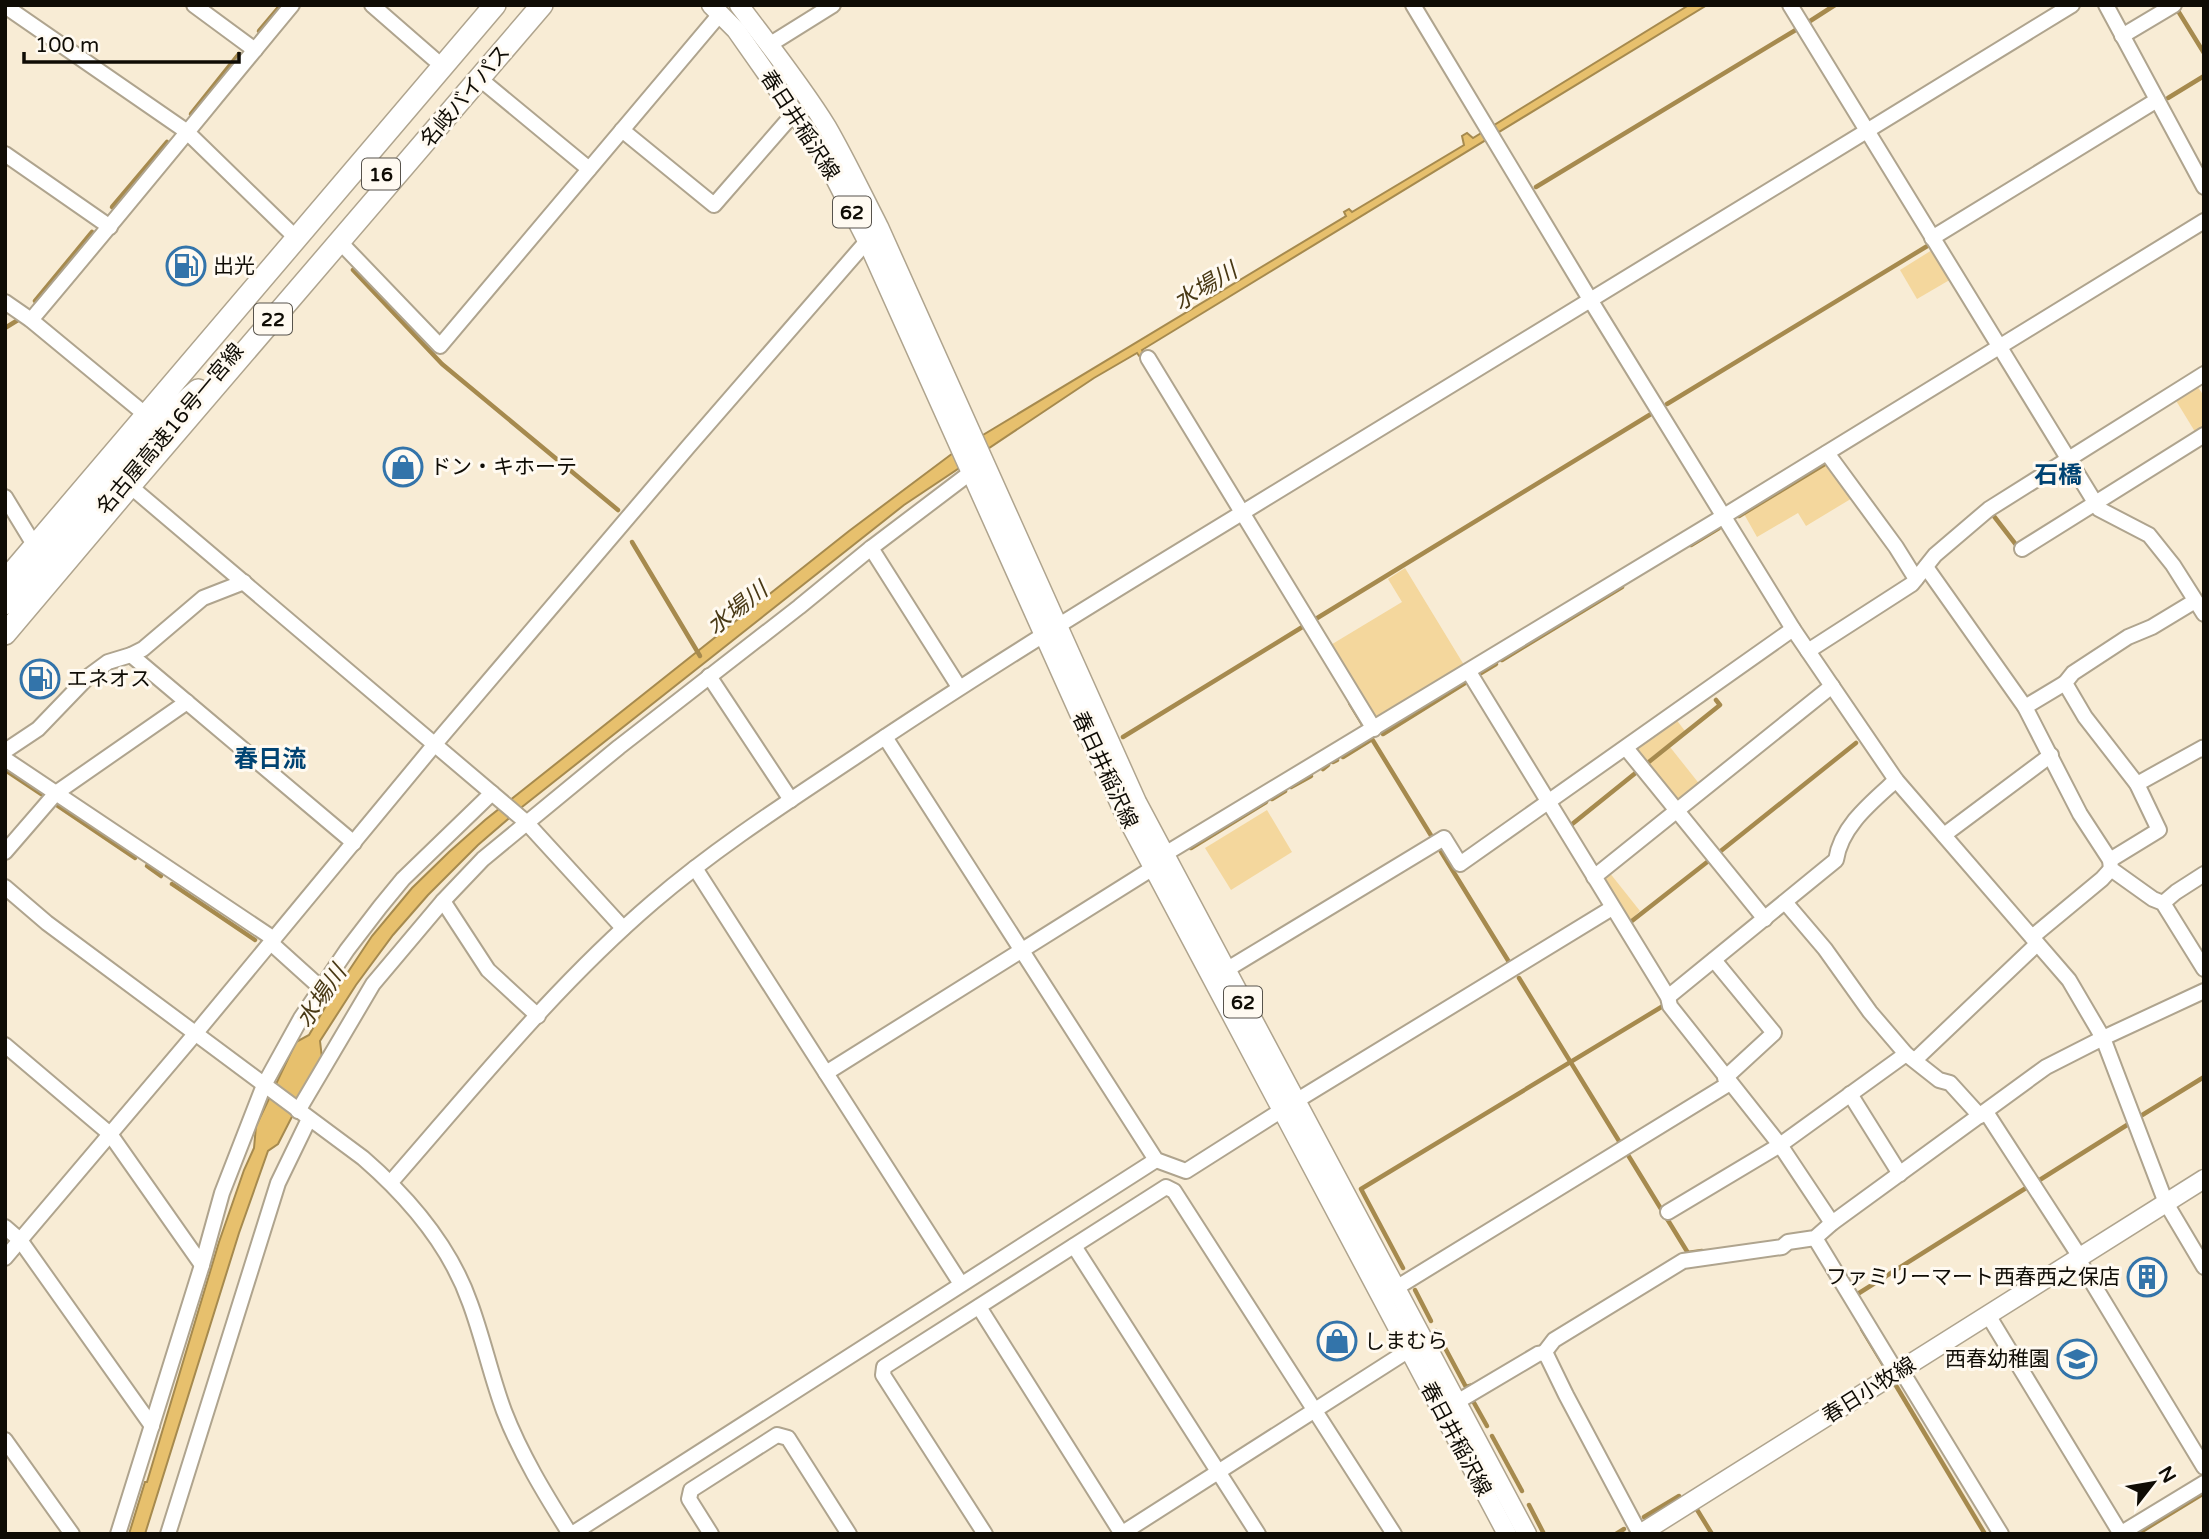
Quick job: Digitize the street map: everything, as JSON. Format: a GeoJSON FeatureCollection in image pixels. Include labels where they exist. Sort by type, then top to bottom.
{"type":"FeatureCollection","features":[{"type":"Feature","properties":{"kind":"highway","name":"22"},"geometry":{"type":"LineString","coordinates":[[5,567],[480,5]]}},
{"type":"Feature","properties":{"kind":"highway","name":"名古屋高速16号一宮線"},"geometry":{"type":"LineString","coordinates":[[5,581],[495,5]]}},
{"type":"Feature","properties":{"kind":"highway","name":"名古屋高速16号一宮線"},"geometry":{"type":"LineString","coordinates":[[5,626],[523,5]]}},
{"type":"Feature","properties":{"kind":"highway","name":"名岐バイパス"},"geometry":{"type":"LineString","coordinates":[[5,634],[542,5]]}},
{"type":"Feature","properties":{"kind":"highway"},"geometry":{"type":"LineString","coordinates":[[5,604],[159,424],[213,377]]}},
{"type":"Feature","properties":{"kind":"main road","name":"春日井稲沢線"},"geometry":{"type":"LineString","coordinates":[[739,5],[826,126],[845,160],[879,227],[973,467],[1050,630],[1120,767],[1159,861],[1289,1106],[1396,1288],[1527,1534]]}},
{"type":"Feature","properties":{"kind":"main road","name":"春日井稲沢線"},"geometry":{"type":"LineString","coordinates":[[716,10],[736,30],[821,151],[962,436]]}},
{"type":"Feature","properties":{"kind":"main road","name":"春日井稲沢線"},"geometry":{"type":"LineString","coordinates":[[1159,861],[1226,970],[1289,1106],[1409,1350],[1507,1534]]}},
{"type":"Feature","properties":{"kind":"main road","name":"春日小牧線"},"geometry":{"type":"LineString","coordinates":[[1648,1532],[2204,1179]]}},
{"type":"Feature","properties":{"kind":"street"},"geometry":{"type":"LineString","coordinates":[[194,5],[255,50]]}},
{"type":"Feature","properties":{"kind":"street"},"geometry":{"type":"LineString","coordinates":[[31,320],[292,5]]}},
{"type":"Feature","properties":{"kind":"street"},"geometry":{"type":"LineString","coordinates":[[372,5],[434,59]]}},
{"type":"Feature","properties":{"kind":"street"},"geometry":{"type":"LineString","coordinates":[[769,45],[833,5]]}},
{"type":"Feature","properties":{"kind":"street"},"geometry":{"type":"LineString","coordinates":[[1413,5],[1793,629],[1896,780],[2068,980],[2103,1038],[2166,1203],[2204,1266]]}},
{"type":"Feature","properties":{"kind":"street"},"geometry":{"type":"LineString","coordinates":[[1790,5],[2099,509],[2150,535],[2204,614]]}},
{"type":"Feature","properties":{"kind":"street"},"geometry":{"type":"LineString","coordinates":[[391,1182],[538,1016],[623,928],[695,868],[790,800],[1050,630],[2072,5]]}},
{"type":"Feature","properties":{"kind":"street"},"geometry":{"type":"LineString","coordinates":[[2106,5],[2204,187]]}},
{"type":"Feature","properties":{"kind":"street"},"geometry":{"type":"LineString","coordinates":[[5,6],[186,131],[289,232]]}},
{"type":"Feature","properties":{"kind":"street"},"geometry":{"type":"LineString","coordinates":[[2122,36],[2171,7]]}},
{"type":"Feature","properties":{"kind":"street"},"geometry":{"type":"LineString","coordinates":[[340,242],[440,345],[622,130],[716,10]]}},
{"type":"Feature","properties":{"kind":"street"},"geometry":{"type":"LineString","coordinates":[[480,79],[589,169]]}},
{"type":"Feature","properties":{"kind":"street"},"geometry":{"type":"LineString","coordinates":[[1933,238],[2157,100]]}},
{"type":"Feature","properties":{"kind":"street"},"geometry":{"type":"LineString","coordinates":[[622,130],[714,205],[795,112]]}},
{"type":"Feature","properties":{"kind":"street"},"geometry":{"type":"LineString","coordinates":[[5,154],[110,227]]}},
{"type":"Feature","properties":{"kind":"street"},"geometry":{"type":"LineString","coordinates":[[826,1073],[1159,861],[2204,221]]}},
{"type":"Feature","properties":{"kind":"street"},"geometry":{"type":"LineString","coordinates":[[5,1258],[435,744],[867,241]]}},
{"type":"Feature","properties":{"kind":"street"},"geometry":{"type":"LineString","coordinates":[[5,302],[31,320],[140,410]]}},
{"type":"Feature","properties":{"kind":"street"},"geometry":{"type":"LineString","coordinates":[[1148,358],[1374,729]]}},
{"type":"Feature","properties":{"kind":"street"},"geometry":{"type":"LineString","coordinates":[[1808,651],[1912,584],[1935,555],[1989,509],[2204,374]]}},
{"type":"Feature","properties":{"kind":"street"},"geometry":{"type":"LineString","coordinates":[[2022,549],[2204,435]]}},
{"type":"Feature","properties":{"kind":"street"},"geometry":{"type":"LineString","coordinates":[[1827,453],[1896,547],[1916,579]]}},
{"type":"Feature","properties":{"kind":"street"},"geometry":{"type":"LineString","coordinates":[[168,1534],[278,1183],[304,1115],[373,985],[443,901],[523,820],[799,607],[973,467]]}},
{"type":"Feature","properties":{"kind":"street"},"geometry":{"type":"LineString","coordinates":[[130,486],[523,820],[623,928]]}},
{"type":"Feature","properties":{"kind":"street"},"geometry":{"type":"LineString","coordinates":[[5,496],[30,538]]}},
{"type":"Feature","properties":{"kind":"street"},"geometry":{"type":"LineString","coordinates":[[871,548],[959,687]]}},
{"type":"Feature","properties":{"kind":"street"},"geometry":{"type":"LineString","coordinates":[[1926,566],[2025,707],[2080,814],[2110,865],[2163,904],[2204,969]]}},
{"type":"Feature","properties":{"kind":"street"},"geometry":{"type":"LineString","coordinates":[[5,751],[38,729],[99,669],[143,649],[203,598],[244,582]]}},
{"type":"Feature","properties":{"kind":"street"},"geometry":{"type":"LineString","coordinates":[[2025,707],[2065,683],[2073,673],[2128,637],[2152,627],[2195,601]]}},
{"type":"Feature","properties":{"kind":"street"},"geometry":{"type":"LineString","coordinates":[[1226,970],[1444,838],[1460,864],[1793,629]]}},
{"type":"Feature","properties":{"kind":"street"},"geometry":{"type":"LineString","coordinates":[[131,655],[354,843]]}},
{"type":"Feature","properties":{"kind":"street"},"geometry":{"type":"LineString","coordinates":[[1469,672],[1668,998],[1670,1006],[1780,1145],[1832,1223]]}},
{"type":"Feature","properties":{"kind":"street"},"geometry":{"type":"LineString","coordinates":[[709,676],[790,800]]}},
{"type":"Feature","properties":{"kind":"street"},"geometry":{"type":"LineString","coordinates":[[1668,1212],[1780,1145],[1850,1094],[1910,1057],[2102,879],[2110,865],[2159,830],[2137,783],[2085,717],[2065,683]]}},
{"type":"Feature","properties":{"kind":"street"},"geometry":{"type":"LineString","coordinates":[[1594,877],[1832,687]]}},
{"type":"Feature","properties":{"kind":"street"},"geometry":{"type":"LineString","coordinates":[[5,852],[56,793],[187,702]]}},
{"type":"Feature","properties":{"kind":"street"},"geometry":{"type":"LineString","coordinates":[[885,737],[1156,1160],[1186,1171],[1612,908]]}},
{"type":"Feature","properties":{"kind":"street"},"geometry":{"type":"LineString","coordinates":[[1626,748],[1765,919]]}},
{"type":"Feature","properties":{"kind":"street"},"geometry":{"type":"LineString","coordinates":[[2137,783],[2203,748]]}},
{"type":"Feature","properties":{"kind":"street"},"geometry":{"type":"LineString","coordinates":[[1944,835],[2050,755]]}},
{"type":"Feature","properties":{"kind":"street"},"geometry":{"type":"LineString","coordinates":[[5,759],[272,941],[322,989]]}},
{"type":"Feature","properties":{"kind":"street"},"geometry":{"type":"LineString","coordinates":[[1668,998],[1836,860],[1846,834],[1862,811],[1896,780]]}},
{"type":"Feature","properties":{"kind":"street"},"geometry":{"type":"LineString","coordinates":[[118,1534],[222,1193],[264,1085],[301,1018],[347,950],[403,879],[496,796]]}},
{"type":"Feature","properties":{"kind":"street"},"geometry":{"type":"LineString","coordinates":[[695,868],[961,1284]]}},
{"type":"Feature","properties":{"kind":"street"},"geometry":{"type":"LineString","coordinates":[[2163,904],[2204,874]]}},
{"type":"Feature","properties":{"kind":"street"},"geometry":{"type":"LineString","coordinates":[[5,887],[47,923],[363,1158],[391,1182],[419,1214],[458,1275],[470,1301],[515,1438],[538,1483],[571,1534],[1156,1160]]}},
{"type":"Feature","properties":{"kind":"street"},"geometry":{"type":"LineString","coordinates":[[443,901],[488,970],[538,1016]]}},
{"type":"Feature","properties":{"kind":"street"},"geometry":{"type":"LineString","coordinates":[[1785,902],[1825,948],[1870,1012],[1910,1057],[1938,1080],[1951,1083],[1983,1114],[2079,1258],[2204,1467]]}},
{"type":"Feature","properties":{"kind":"street"},"geometry":{"type":"LineString","coordinates":[[1396,1288],[1728,1081],[1774,1033],[1714,960]]}},
{"type":"Feature","properties":{"kind":"street"},"geometry":{"type":"LineString","coordinates":[[1457,1402],[1544,1353],[1554,1340],[1683,1261],[1782,1247],[1788,1242],[1815,1238],[2046,1067],[2204,992]]}},
{"type":"Feature","properties":{"kind":"street"},"geometry":{"type":"LineString","coordinates":[[5,1045],[110,1134],[202,1265]]}},
{"type":"Feature","properties":{"kind":"street"},"geometry":{"type":"LineString","coordinates":[[1850,1094],[1900,1174]]}},
{"type":"Feature","properties":{"kind":"street"},"geometry":{"type":"LineString","coordinates":[[985,1534],[883,1375],[884,1367],[1166,1187],[1174,1191],[1394,1534]]}},
{"type":"Feature","properties":{"kind":"street"},"geometry":{"type":"LineString","coordinates":[[5,1227],[20,1240],[152,1426]]}},
{"type":"Feature","properties":{"kind":"street"},"geometry":{"type":"LineString","coordinates":[[1815,1238],[2001,1534]]}},
{"type":"Feature","properties":{"kind":"street"},"geometry":{"type":"LineString","coordinates":[[1074,1246],[1258,1534]]}},
{"type":"Feature","properties":{"kind":"street"},"geometry":{"type":"LineString","coordinates":[[979,1307],[1122,1534],[1409,1350]]}},
{"type":"Feature","properties":{"kind":"street"},"geometry":{"type":"LineString","coordinates":[[1988,1315],[2120,1533],[2204,1483]]}},
{"type":"Feature","properties":{"kind":"street"},"geometry":{"type":"LineString","coordinates":[[1544,1353],[1648,1532]]}},
{"type":"Feature","properties":{"kind":"street"},"geometry":{"type":"LineString","coordinates":[[711,1534],[689,1499],[691,1490],[777,1436],[788,1438],[849,1534]]}},
{"type":"Feature","properties":{"kind":"street"},"geometry":{"type":"LineString","coordinates":[[5,1440],[72,1534]]}},
{"type":"Feature","properties":{"kind":"shaded area"},"geometry":{"type":"Polygon","coordinates":[[[1689,5],[1707,5],[1142,350],[1144,354],[1140,357],[1137,353],[1094,378],[904,505],[522,807],[478,845],[393,935],[356,985],[320,1041],[322,1058],[278,1144],[268,1151],[239,1233],[145,1534],[129,1534],[219,1242],[254,1148],[256,1126],[296,1042],[309,1035],[327,1004],[323,1001],[326,997],[330,999],[372,936],[412,888],[485,820],[849,531],[953,453],[1346,216],[1344,212],[1349,209],[1352,212],[1464,145],[1462,136],[1467,133],[1473,138],[1689,5]]]}},
{"type":"Feature","properties":{"kind":"shaded area"},"geometry":{"type":"Polygon","coordinates":[[[1932,250],[1953,278],[1917,299],[1900,270],[1932,250]]]}},
{"type":"Feature","properties":{"kind":"shaded area"},"geometry":{"type":"Polygon","coordinates":[[[2197,386],[2204,396],[2204,430],[2197,435],[2175,399],[2197,386]]]}},
{"type":"Feature","properties":{"kind":"shaded area"},"geometry":{"type":"Polygon","coordinates":[[[1829,463],[1854,497],[1806,526],[1798,513],[1757,537],[1744,514],[1829,463]]]}},
{"type":"Feature","properties":{"kind":"shaded area"},"geometry":{"type":"Polygon","coordinates":[[[1405,568],[1464,665],[1374,720],[1329,646],[1402,602],[1388,579],[1405,568]]]}},
{"type":"Feature","properties":{"kind":"shaded area"},"geometry":{"type":"Polygon","coordinates":[[[1675,718],[1685,731],[1643,764],[1633,748],[1675,718]]]}},
{"type":"Feature","properties":{"kind":"shaded area"},"geometry":{"type":"Polygon","coordinates":[[[1670,747],[1701,786],[1678,803],[1645,767],[1670,747]]]}},
{"type":"Feature","properties":{"kind":"shaded area"},"geometry":{"type":"Polygon","coordinates":[[[1267,810],[1292,852],[1231,890],[1205,848],[1267,810]]]}},
{"type":"Feature","properties":{"kind":"shaded area"},"geometry":{"type":"Polygon","coordinates":[[[1609,872],[1640,911],[1629,921],[1603,877],[1609,872]]]}},
{"type":"Feature","properties":{"kind":"waterway"},"geometry":{"type":"LineString","coordinates":[[259,31],[281,5]]}},
{"type":"Feature","properties":{"kind":"waterway"},"geometry":{"type":"LineString","coordinates":[[1807,23],[1835,5]]}},
{"type":"Feature","properties":{"kind":"waterway"},"geometry":{"type":"LineString","coordinates":[[2175,6],[2204,53]]}},
{"type":"Feature","properties":{"kind":"waterway"},"geometry":{"type":"LineString","coordinates":[[1536,187],[1799,28]]}},
{"type":"Feature","properties":{"kind":"waterway"},"geometry":{"type":"LineString","coordinates":[[191,114],[239,54]]}},
{"type":"Feature","properties":{"kind":"waterway"},"geometry":{"type":"LineString","coordinates":[[2168,98],[2204,76]]}},
{"type":"Feature","properties":{"kind":"waterway"},"geometry":{"type":"LineString","coordinates":[[112,207],[167,142]]}},
{"type":"Feature","properties":{"kind":"waterway"},"geometry":{"type":"LineString","coordinates":[[35,301],[92,232]]}},
{"type":"Feature","properties":{"kind":"waterway"},"geometry":{"type":"LineString","coordinates":[[1667,404],[1929,245]]}},
{"type":"Feature","properties":{"kind":"waterway"},"geometry":{"type":"LineString","coordinates":[[353,270],[442,364],[618,510]]}},
{"type":"Feature","properties":{"kind":"waterway"},"geometry":{"type":"LineString","coordinates":[[5,328],[18,320]]}},
{"type":"Feature","properties":{"kind":"waterway"},"geometry":{"type":"LineString","coordinates":[[1314,620],[1651,414]]}},
{"type":"Feature","properties":{"kind":"waterway"},"geometry":{"type":"LineString","coordinates":[[1739,516],[1828,462]]}},
{"type":"Feature","properties":{"kind":"waterway"},"geometry":{"type":"LineString","coordinates":[[1993,515],[2017,546],[2020,544]]}},
{"type":"Feature","properties":{"kind":"waterway"},"geometry":{"type":"LineString","coordinates":[[1691,545],[1719,528]]}},
{"type":"Feature","properties":{"kind":"waterway"},"geometry":{"type":"LineString","coordinates":[[632,542],[700,656]]}},
{"type":"Feature","properties":{"kind":"waterway"},"geometry":{"type":"LineString","coordinates":[[1502,660],[1622,587]]}},
{"type":"Feature","properties":{"kind":"waterway"},"geometry":{"type":"LineString","coordinates":[[1123,737],[1304,626]]}},
{"type":"Feature","properties":{"kind":"waterway"},"geometry":{"type":"LineString","coordinates":[[1481,673],[1496,664]]}},
{"type":"Feature","properties":{"kind":"waterway"},"geometry":{"type":"LineString","coordinates":[[1383,734],[1465,683]]}},
{"type":"Feature","properties":{"kind":"waterway"},"geometry":{"type":"LineString","coordinates":[[1645,765],[1720,705],[1716,700]]}},
{"type":"Feature","properties":{"kind":"waterway"},"geometry":{"type":"LineString","coordinates":[[1350,703],[1364,726]]}},
{"type":"Feature","properties":{"kind":"waterway"},"geometry":{"type":"LineString","coordinates":[[1343,757],[1372,739],[1432,837]]}},
{"type":"Feature","properties":{"kind":"waterway"},"geometry":{"type":"LineString","coordinates":[[1717,854],[1856,743]]}},
{"type":"Feature","properties":{"kind":"waterway"},"geometry":{"type":"LineString","coordinates":[[1333,762],[1337,760]]}},
{"type":"Feature","properties":{"kind":"waterway"},"geometry":{"type":"LineString","coordinates":[[1323,769],[1328,765]]}},
{"type":"Feature","properties":{"kind":"waterway"},"geometry":{"type":"LineString","coordinates":[[5,770],[41,794]]}},
{"type":"Feature","properties":{"kind":"waterway"},"geometry":{"type":"LineString","coordinates":[[1571,825],[1638,771]]}},
{"type":"Feature","properties":{"kind":"waterway"},"geometry":{"type":"LineString","coordinates":[[1291,787],[1311,776]]}},
{"type":"Feature","properties":{"kind":"waterway"},"geometry":{"type":"LineString","coordinates":[[1272,799],[1285,791]]}},
{"type":"Feature","properties":{"kind":"waterway"},"geometry":{"type":"LineString","coordinates":[[1191,848],[1266,802]]}},
{"type":"Feature","properties":{"kind":"waterway"},"geometry":{"type":"LineString","coordinates":[[55,804],[135,858]]}},
{"type":"Feature","properties":{"kind":"waterway"},"geometry":{"type":"LineString","coordinates":[[1440,850],[1509,962]]}},
{"type":"Feature","properties":{"kind":"waterway"},"geometry":{"type":"LineString","coordinates":[[1628,924],[1711,859]]}},
{"type":"Feature","properties":{"kind":"waterway"},"geometry":{"type":"LineString","coordinates":[[147,866],[161,876]]}},
{"type":"Feature","properties":{"kind":"waterway"},"geometry":{"type":"LineString","coordinates":[[172,884],[255,940]]}},
{"type":"Feature","properties":{"kind":"waterway"},"geometry":{"type":"LineString","coordinates":[[1519,978],[1619,1141]]}},
{"type":"Feature","properties":{"kind":"waterway"},"geometry":{"type":"LineString","coordinates":[[1403,1268],[1361,1189],[1663,1006]]}},
{"type":"Feature","properties":{"kind":"waterway"},"geometry":{"type":"LineString","coordinates":[[2139,1117],[2204,1077]]}},
{"type":"Feature","properties":{"kind":"waterway"},"geometry":{"type":"LineString","coordinates":[[2038,1181],[2127,1125]]}},
{"type":"Feature","properties":{"kind":"waterway"},"geometry":{"type":"LineString","coordinates":[[1628,1155],[1688,1253],[1702,1251]]}},
{"type":"Feature","properties":{"kind":"waterway"},"geometry":{"type":"LineString","coordinates":[[1856,1295],[2026,1188]]}},
{"type":"Feature","properties":{"kind":"waterway"},"geometry":{"type":"LineString","coordinates":[[1415,1290],[1431,1321]]}},
{"type":"Feature","properties":{"kind":"waterway"},"geometry":{"type":"LineString","coordinates":[[1862,1329],[1885,1367]]}},
{"type":"Feature","properties":{"kind":"waterway"},"geometry":{"type":"LineString","coordinates":[[1436,1331],[1466,1387],[1477,1384]]}},
{"type":"Feature","properties":{"kind":"waterway"},"geometry":{"type":"LineString","coordinates":[[1895,1384],[1985,1534]]}},
{"type":"Feature","properties":{"kind":"waterway"},"geometry":{"type":"LineString","coordinates":[[1473,1401],[1487,1426]]}},
{"type":"Feature","properties":{"kind":"waterway"},"geometry":{"type":"LineString","coordinates":[[1492,1436],[1522,1491]]}},
{"type":"Feature","properties":{"kind":"waterway"},"geometry":{"type":"LineString","coordinates":[[2137,1534],[2204,1493]]}},
{"type":"Feature","properties":{"kind":"waterway"},"geometry":{"type":"LineString","coordinates":[[1644,1517],[1679,1496]]}},
{"type":"Feature","properties":{"kind":"waterway"},"geometry":{"type":"LineString","coordinates":[[1529,1505],[1544,1534]]}},
{"type":"Feature","properties":{"kind":"waterway"},"geometry":{"type":"LineString","coordinates":[[1696,1508],[1712,1534]]}},
{"type":"Feature","properties":{"kind":"waterway"},"geometry":{"type":"LineString","coordinates":[[1616,1534],[1624,1529]]}},
{"type":"Feature","properties":{"kind":"place","name":"出光"},"geometry":{"type":"Point","coordinates":[186,266]}},
{"type":"Feature","properties":{"kind":"place","name":"ドン・キホーテ"},"geometry":{"type":"Point","coordinates":[403,467]}},
{"type":"Feature","properties":{"kind":"place","name":"エネオス"},"geometry":{"type":"Point","coordinates":[40,679]}},
{"type":"Feature","properties":{"kind":"place","name":"ファミリーマート西春西之保店"},"geometry":{"type":"Point","coordinates":[2147,1277]}},
{"type":"Feature","properties":{"kind":"place","name":"しまむら"},"geometry":{"type":"Point","coordinates":[1337,1341]}},
{"type":"Feature","properties":{"kind":"place","name":"西春幼稚園"},"geometry":{"type":"Point","coordinates":[2077,1359]}},
{"type":"Feature","properties":{"kind":"district","name":"石橋"},"geometry":{"type":"Point","coordinates":[2058,475]}},
{"type":"Feature","properties":{"kind":"district","name":"春日流"},"geometry":{"type":"Point","coordinates":[270,759]}},
{"type":"Feature","properties":{"kind":"water label","name":"水場川"},"geometry":{"type":"Point","coordinates":[1205,286]}},
{"type":"Feature","properties":{"kind":"water label","name":"水場川"},"geometry":{"type":"Point","coordinates":[737,608]}},
{"type":"Feature","properties":{"kind":"water label","name":"水場川"},"geometry":{"type":"Point","coordinates":[321,996]}}]}
